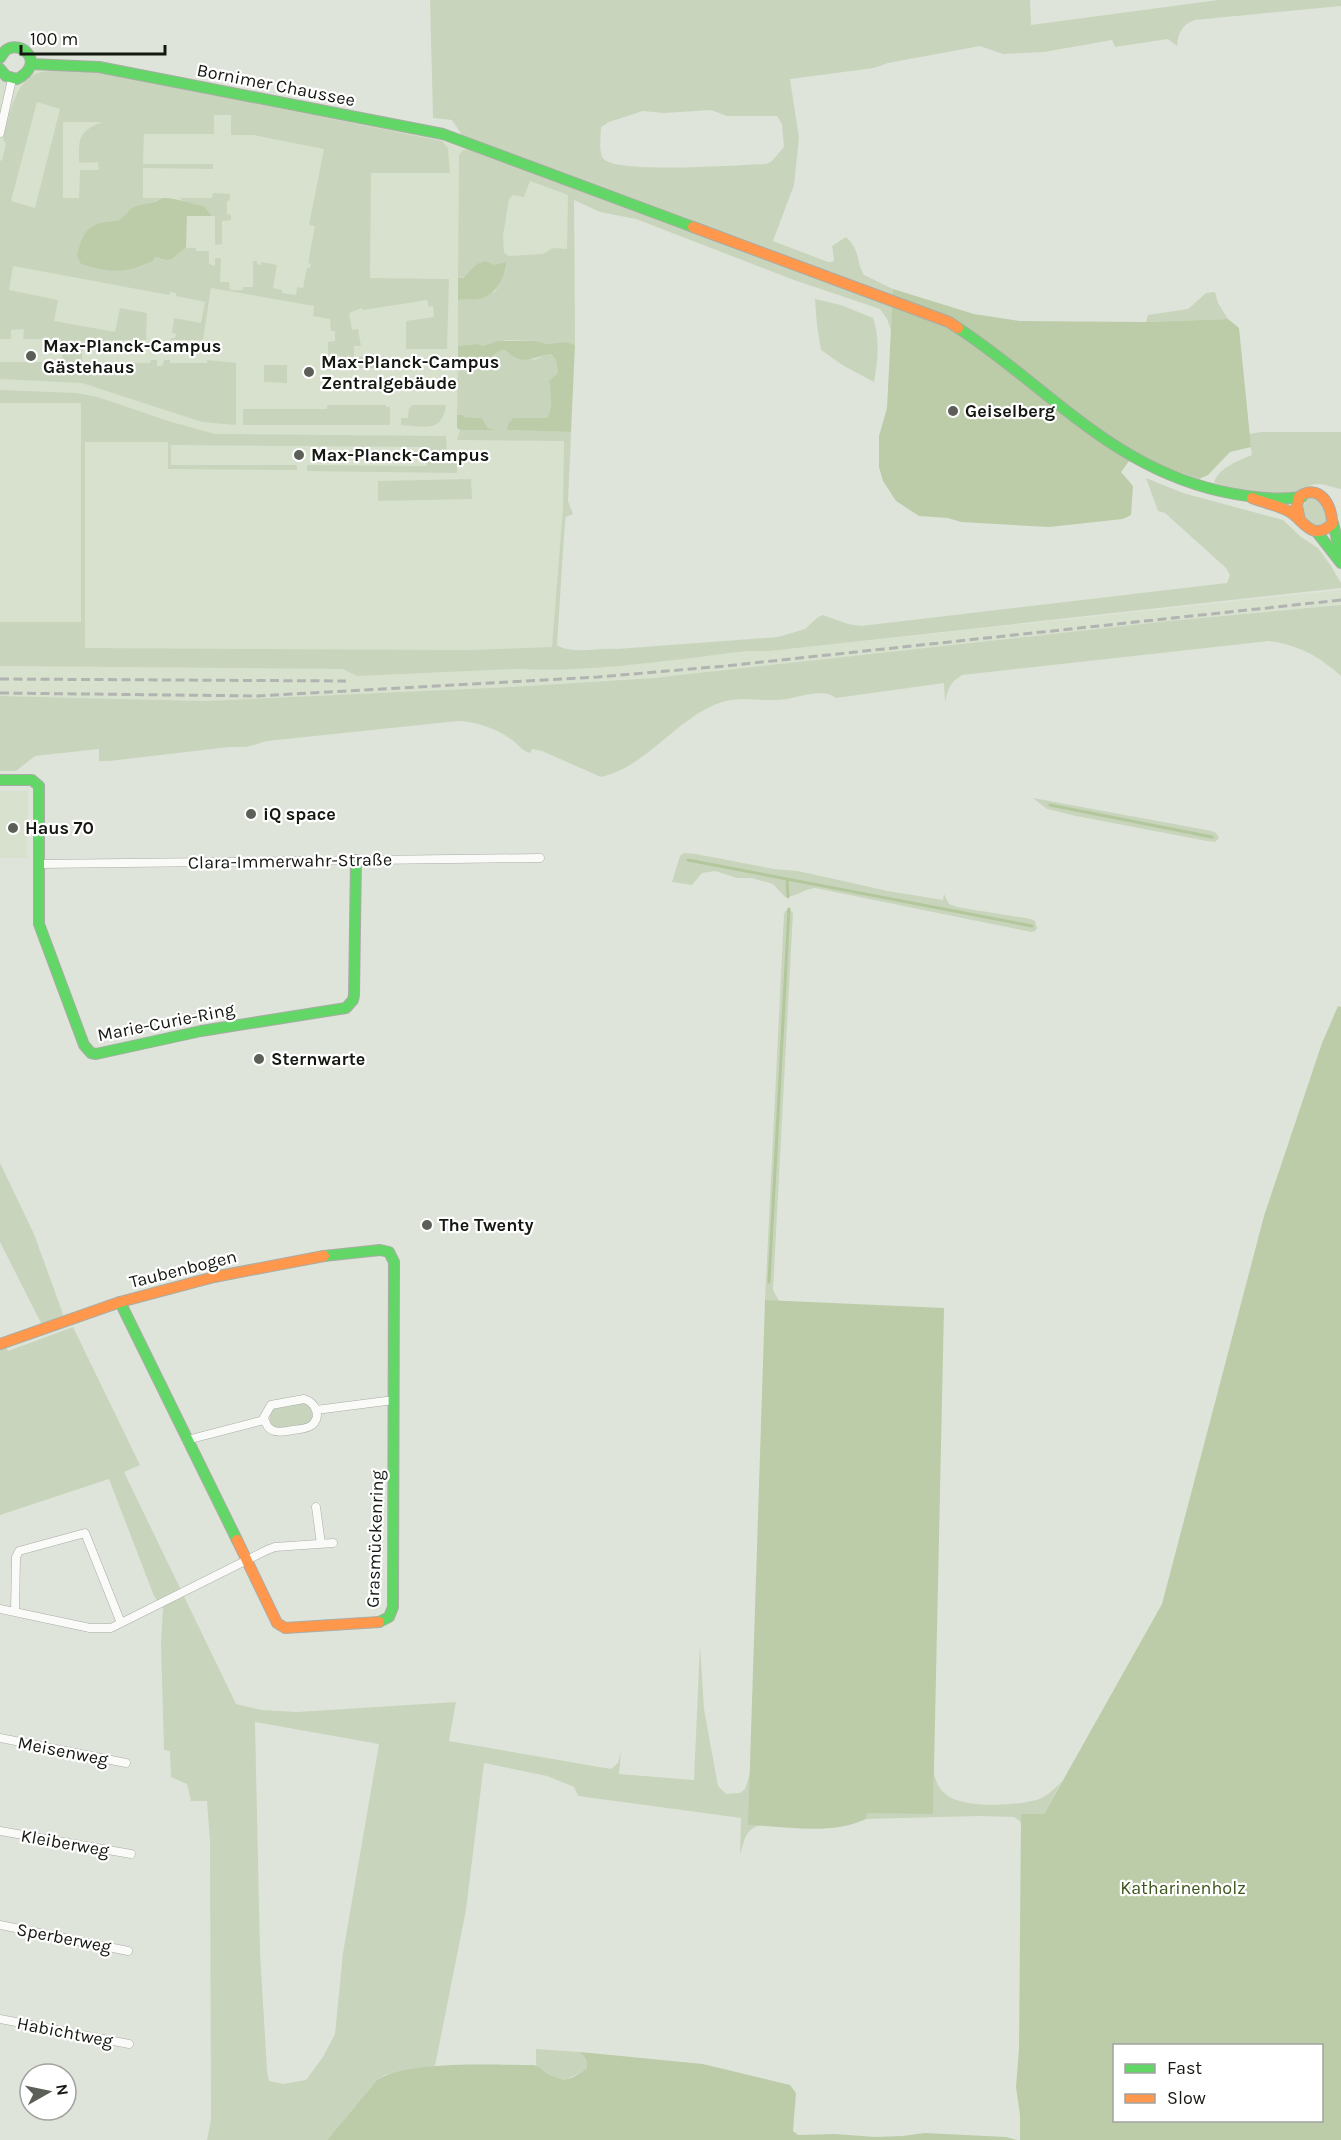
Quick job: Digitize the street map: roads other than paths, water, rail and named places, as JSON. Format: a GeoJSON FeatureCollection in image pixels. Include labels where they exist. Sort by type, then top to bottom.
{"type":"FeatureCollection","features":[{"type":"Feature","properties":{"kind":"street"},"geometry":{"type":"LineString","coordinates":[[0,58],[11,47],[21,48],[29,54],[31,64],[25,76],[12,79],[0,69]]}},
{"type":"Feature","properties":{"kind":"street","name":"Bornimer Chaussee"},"geometry":{"type":"LineString","coordinates":[[31,64],[99,67],[443,134],[949,322],[1000,356],[1084,425],[1127,454],[1187,483],[1251,498]]}},
{"type":"Feature","properties":{"kind":"street"},"geometry":{"type":"LineString","coordinates":[[0,133],[12,79]]}},
{"type":"Feature","properties":{"kind":"street"},"geometry":{"type":"LineString","coordinates":[[1251,498],[1291,499],[1302,497],[1314,490],[1320,490],[1332,496],[1339,506],[1333,523],[1328,528],[1316,531]]}},
{"type":"Feature","properties":{"kind":"street"},"geometry":{"type":"LineString","coordinates":[[1300,520],[1297,508],[1302,497]]}},
{"type":"Feature","properties":{"kind":"street"},"geometry":{"type":"LineString","coordinates":[[1251,498],[1292,513],[1304,526],[1316,531],[1341,563]]}},
{"type":"Feature","properties":{"kind":"street"},"geometry":{"type":"LineString","coordinates":[[1333,523],[1341,556]]}},
{"type":"Feature","properties":{"kind":"street","name":"Marie-Curie-Ring"},"geometry":{"type":"LineString","coordinates":[[0,780],[32,780],[39,786],[39,924],[84,1045],[91,1053],[96,1054],[201,1031],[346,1008],[354,995],[356,860]]}},
{"type":"Feature","properties":{"kind":"street","name":"Clara-Immerwahr-Straße"},"geometry":{"type":"LineString","coordinates":[[39,864],[540,858]]}},
{"type":"Feature","properties":{"kind":"street","name":"Taubenbogen"},"geometry":{"type":"LineString","coordinates":[[0,1344],[120,1302],[173,1287],[256,1268],[380,1250]]}},
{"type":"Feature","properties":{"kind":"street","name":"Grasmückenring"},"geometry":{"type":"LineString","coordinates":[[120,1302],[277,1623],[285,1628],[379,1622],[389,1617],[393,1607],[394,1400],[394,1262],[392,1255],[380,1250]]}},
{"type":"Feature","properties":{"kind":"street"},"geometry":{"type":"LineString","coordinates":[[304,1399],[312,1402],[316,1410],[312,1425],[304,1428],[276,1432],[268,1427],[264,1420],[267,1409],[275,1403],[304,1399]]}},
{"type":"Feature","properties":{"kind":"street"},"geometry":{"type":"LineString","coordinates":[[316,1410],[394,1400]]}},
{"type":"Feature","properties":{"kind":"street"},"geometry":{"type":"LineString","coordinates":[[187,1440],[264,1420]]}},
{"type":"Feature","properties":{"kind":"street"},"geometry":{"type":"LineString","coordinates":[[316,1507],[321,1544]]}},
{"type":"Feature","properties":{"kind":"street"},"geometry":{"type":"LineString","coordinates":[[15,1612],[16,1557],[19,1551],[85,1533],[121,1623]]}},
{"type":"Feature","properties":{"kind":"street"},"geometry":{"type":"LineString","coordinates":[[0,1609],[90,1628],[111,1628],[275,1547],[333,1543]]}},
{"type":"Feature","properties":{"kind":"street","name":"Meisenweg"},"geometry":{"type":"LineString","coordinates":[[0,1738],[126,1764]]}},
{"type":"Feature","properties":{"kind":"street","name":"Kleiberweg"},"geometry":{"type":"LineString","coordinates":[[0,1831],[130,1854]]}},
{"type":"Feature","properties":{"kind":"street","name":"Sperberweg"},"geometry":{"type":"LineString","coordinates":[[0,1925],[128,1951]]}},
{"type":"Feature","properties":{"kind":"street","name":"Habichtweg"},"geometry":{"type":"LineString","coordinates":[[0,2019],[129,2044]]}},
{"type":"Feature","properties":{"kind":"waterway"},"geometry":{"type":"LineString","coordinates":[[1050,805],[1212,837]]}},
{"type":"Feature","properties":{"kind":"waterway"},"geometry":{"type":"LineString","coordinates":[[688,860],[1032,926]]}},
{"type":"Feature","properties":{"kind":"waterway"},"geometry":{"type":"LineString","coordinates":[[787,879],[788,897]]}},
{"type":"Feature","properties":{"kind":"waterway"},"geometry":{"type":"LineString","coordinates":[[769,1282],[789,909]]}},
{"type":"Feature","properties":{"kind":"railway"},"geometry":{"type":"LineString","coordinates":[[0,693],[258,696],[598,677],[725,666],[1341,600]]}},
{"type":"Feature","properties":{"kind":"railway"},"geometry":{"type":"LineString","coordinates":[[0,679],[346,681]]}},
{"type":"Feature","properties":{"kind":"place","name":"Max-Planck-Campus Gästehaus"},"geometry":{"type":"Point","coordinates":[31,356]}},
{"type":"Feature","properties":{"kind":"place","name":"Max-Planck-Campus Zentralgebäude"},"geometry":{"type":"Point","coordinates":[309,372]}},
{"type":"Feature","properties":{"kind":"place","name":"Geiselberg"},"geometry":{"type":"Point","coordinates":[953,411]}},
{"type":"Feature","properties":{"kind":"place","name":"Max-Planck-Campus"},"geometry":{"type":"Point","coordinates":[299,455]}},
{"type":"Feature","properties":{"kind":"place","name":"iQ space"},"geometry":{"type":"Point","coordinates":[251,814]}},
{"type":"Feature","properties":{"kind":"place","name":"Haus 70"},"geometry":{"type":"Point","coordinates":[13,828]}},
{"type":"Feature","properties":{"kind":"place","name":"Sternwarte"},"geometry":{"type":"Point","coordinates":[259,1059]}},
{"type":"Feature","properties":{"kind":"place","name":"The Twenty"},"geometry":{"type":"Point","coordinates":[427,1225]}},
{"type":"Feature","properties":{"kind":"park label","name":"Katharinenholz"},"geometry":{"type":"Point","coordinates":[1183,1888]}}]}
